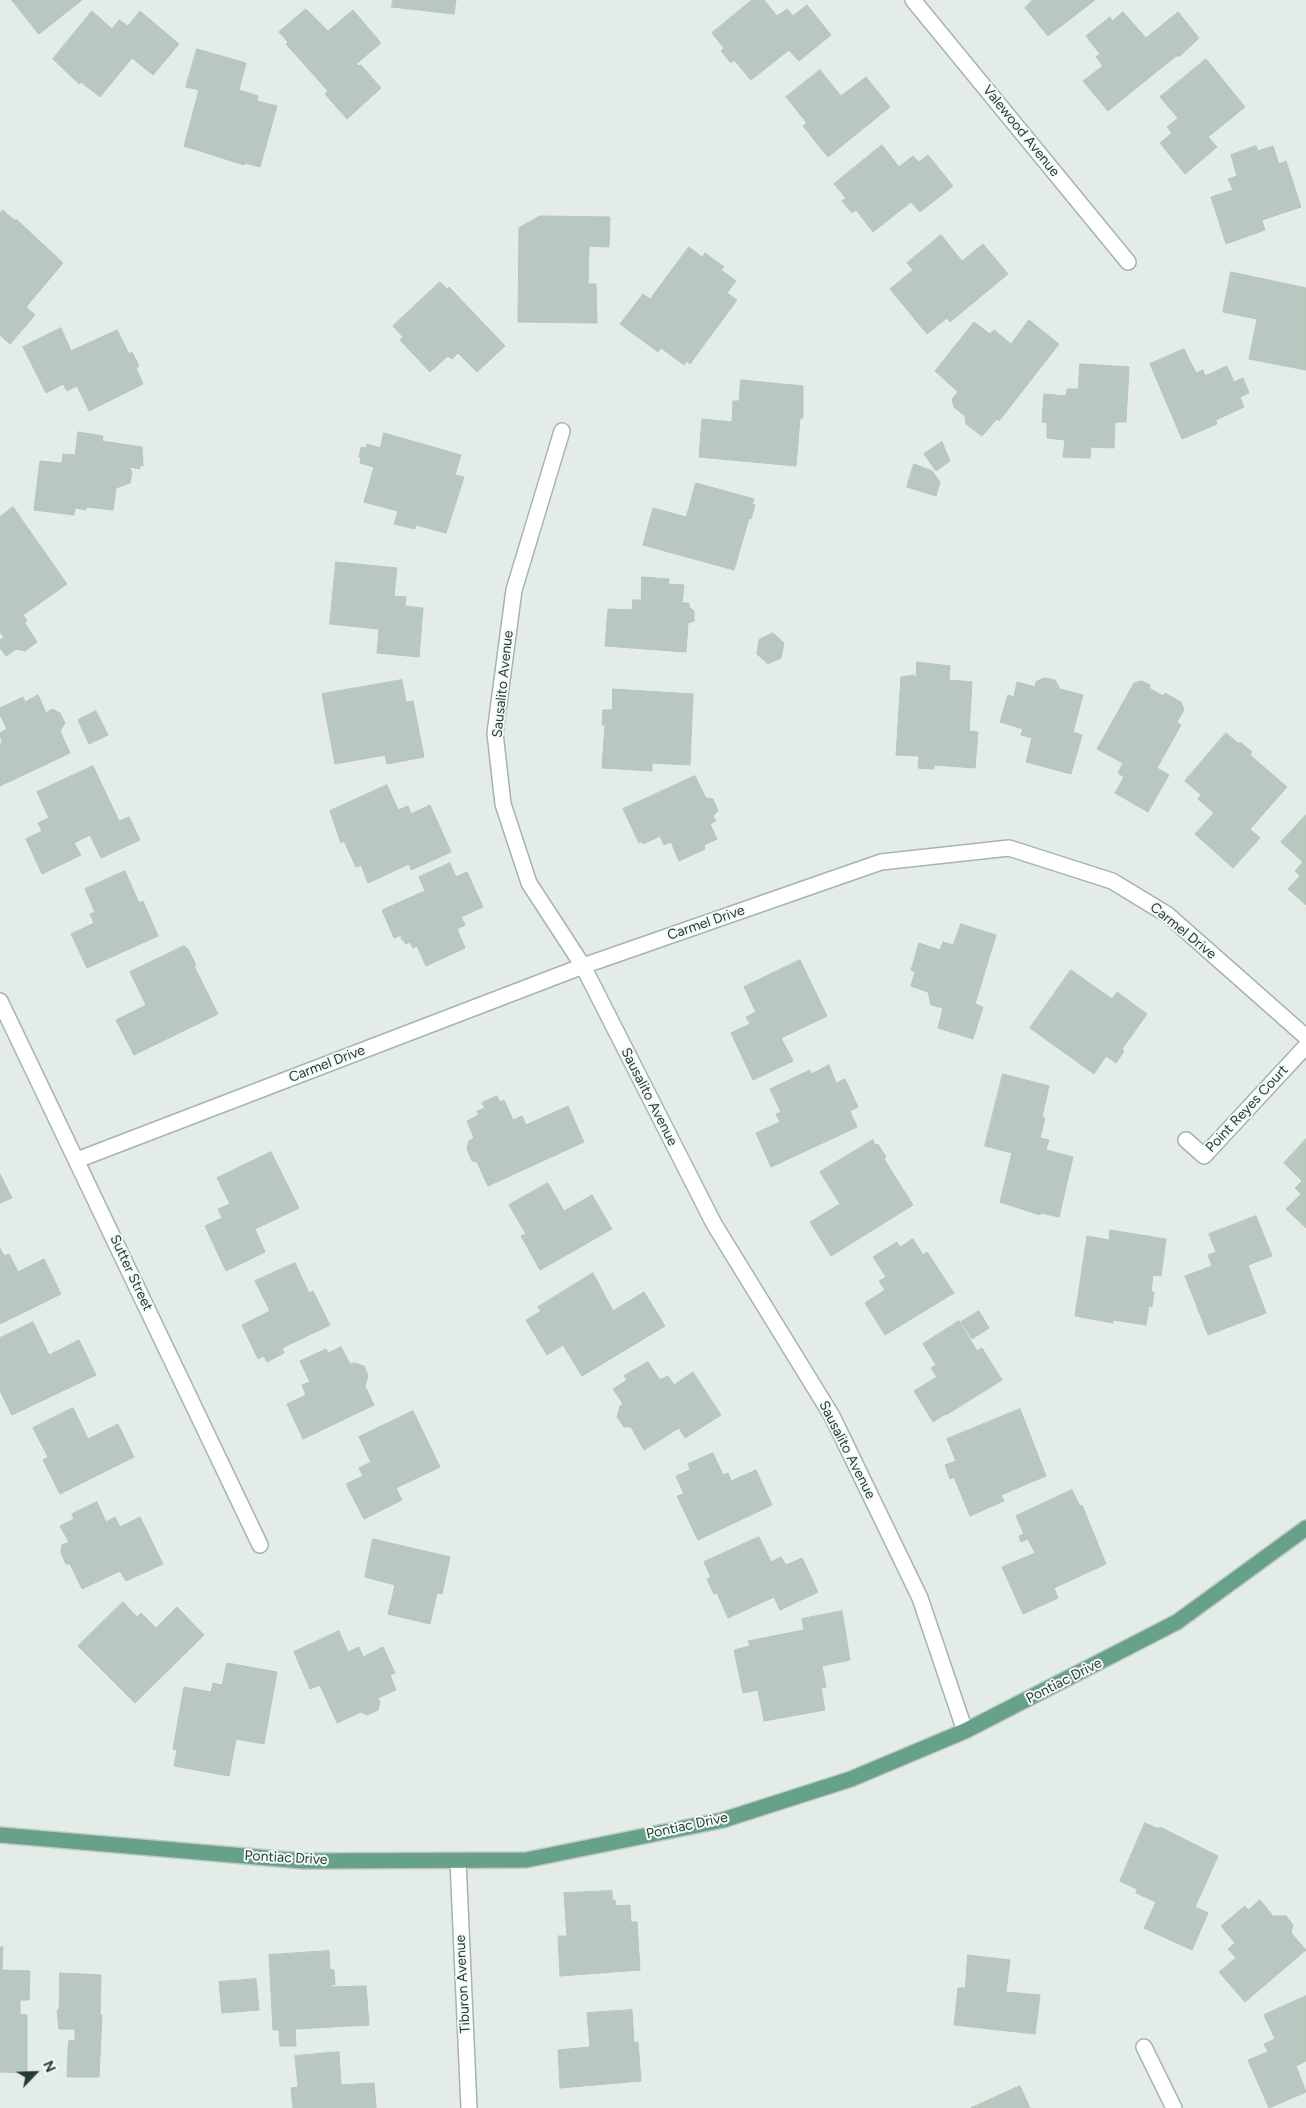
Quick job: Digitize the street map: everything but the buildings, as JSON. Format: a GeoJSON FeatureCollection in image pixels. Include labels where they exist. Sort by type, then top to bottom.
{"type":"FeatureCollection","features":[{"type":"Feature","properties":{"kind":"main road","name":"Pontiac Drive"},"geometry":{"type":"LineString","coordinates":[[0,1836],[303,1861],[526,1860],[723,1820],[850,1779],[965,1732],[1177,1622],[1306,1528]]}},
{"type":"Feature","properties":{"kind":"street","name":"Valewood Avenue"},"geometry":{"type":"LineString","coordinates":[[913,0],[1128,262]]}},
{"type":"Feature","properties":{"kind":"street","name":"Sausalito Avenue"},"geometry":{"type":"LineString","coordinates":[[562,431],[514,590],[495,733],[503,804],[529,884],[583,966],[714,1224],[832,1416],[920,1598],[965,1732]]}},
{"type":"Feature","properties":{"kind":"street","name":"Carmel Drive"},"geometry":{"type":"LineString","coordinates":[[77,1160],[583,966],[881,862],[1009,848],[1112,880],[1168,915],[1306,1037]]}},
{"type":"Feature","properties":{"kind":"street","name":"Sutter Street"},"geometry":{"type":"LineString","coordinates":[[0,1001],[260,1545]]}},
{"type":"Feature","properties":{"kind":"street","name":"Point Reyes Court"},"geometry":{"type":"LineString","coordinates":[[1186,1140],[1204,1156],[1306,1046]]}},
{"type":"Feature","properties":{"kind":"street","name":"Tiburon Avenue"},"geometry":{"type":"LineString","coordinates":[[458,1861],[469,2108]]}},
{"type":"Feature","properties":{"kind":"street"},"geometry":{"type":"LineString","coordinates":[[1144,2047],[1174,2108]]}}]}
